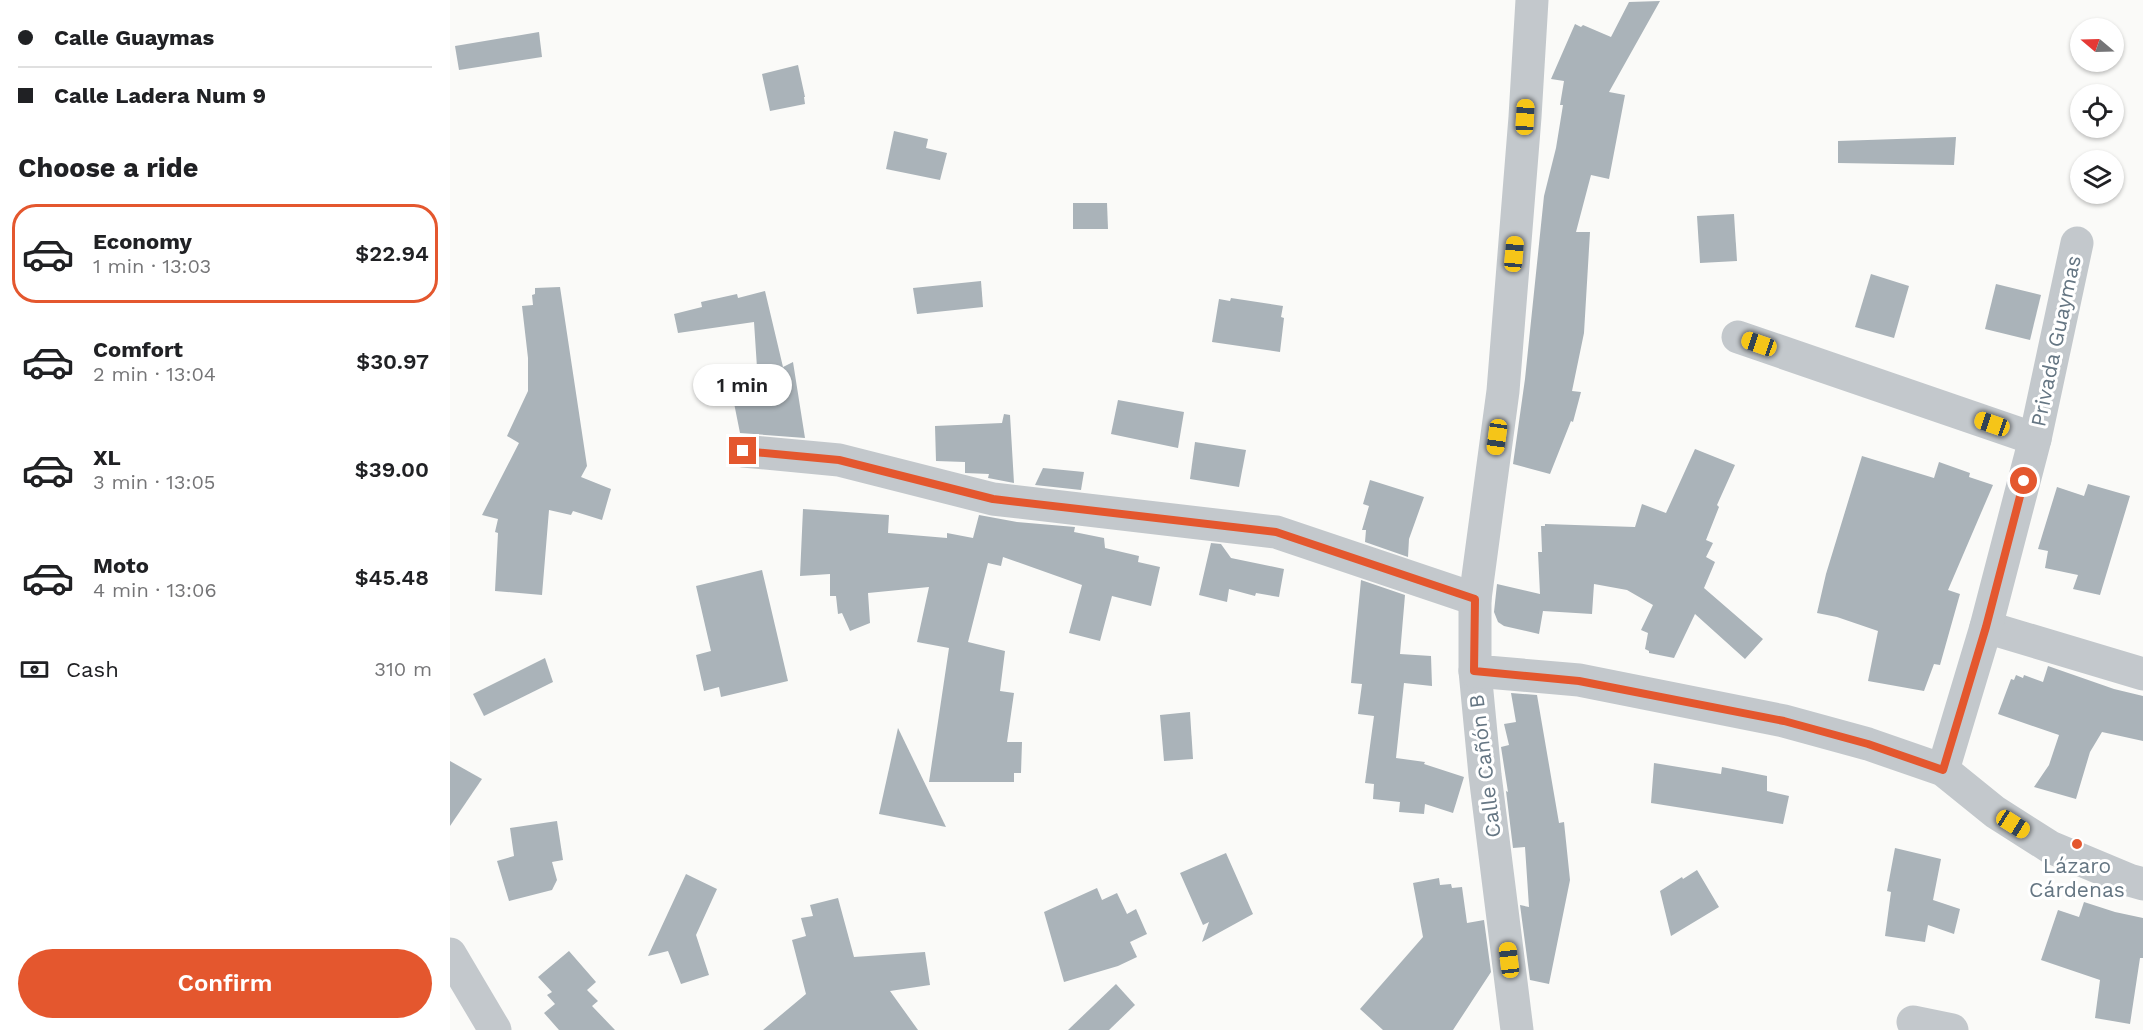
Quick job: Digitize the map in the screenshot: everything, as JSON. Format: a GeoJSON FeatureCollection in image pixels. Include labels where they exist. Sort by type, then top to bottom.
{"type":"FeatureCollection","features":[{"type":"Feature","properties":{"kind":"street","name":"Calle Cañón B"},"geometry":{"type":"LineString","coordinates":[[1517,1030],[1474,671],[1475,599],[1503,391],[1532,0]]}},
{"type":"Feature","properties":{"kind":"street","name":"Privada Guaymas"},"geometry":{"type":"LineString","coordinates":[[1943,770],[1986,627],[2035,439],[2077,243]]}},
{"type":"Feature","properties":{"kind":"street"},"geometry":{"type":"LineString","coordinates":[[1738,337],[2035,439]]}},
{"type":"Feature","properties":{"kind":"street"},"geometry":{"type":"LineString","coordinates":[[743,451],[839,460],[993,499],[1276,532],[1475,599]]}},
{"type":"Feature","properties":{"kind":"street"},"geometry":{"type":"LineString","coordinates":[[1986,627],[2143,674]]}},
{"type":"Feature","properties":{"kind":"street"},"geometry":{"type":"LineString","coordinates":[[1474,671],[1579,681],[1784,721],[1868,744],[1943,770],[1995,812],[2050,847],[2143,884]]}},
{"type":"Feature","properties":{"kind":"street"},"geometry":{"type":"LineString","coordinates":[[450,954],[495,1030]]}},
{"type":"Feature","properties":{"kind":"street"},"geometry":{"type":"LineString","coordinates":[[1913,1022],[1952,1030]]}},
{"type":"Feature","properties":{"kind":"building"},"geometry":{"type":"Polygon","coordinates":[[[1660,1],[1609,92],[1625,95],[1609,179],[1591,175],[1576,232],[1590,232],[1584,333],[1572,391],[1581,392],[1573,422],[1571,421],[1550,474],[1513,464],[1525,379],[1544,196],[1556,148],[1563,105],[1560,105],[1564,81],[1551,79],[1575,24],[1611,37],[1629,2],[1660,1]]]}},
{"type":"Feature","properties":{"kind":"building"},"geometry":{"type":"Polygon","coordinates":[[[539,32],[542,57],[459,70],[455,46],[539,32]]]}},
{"type":"Feature","properties":{"kind":"building"},"geometry":{"type":"Polygon","coordinates":[[[798,65],[805,104],[770,111],[762,74],[798,65]]]}},
{"type":"Feature","properties":{"kind":"building"},"geometry":{"type":"Polygon","coordinates":[[[894,131],[928,139],[926,148],[947,153],[940,180],[886,169],[894,131]]]}},
{"type":"Feature","properties":{"kind":"building"},"geometry":{"type":"Polygon","coordinates":[[[1956,137],[1954,165],[1838,163],[1838,141],[1956,137]]]}},
{"type":"Feature","properties":{"kind":"building"},"geometry":{"type":"Polygon","coordinates":[[[1073,203],[1107,203],[1108,229],[1073,229],[1073,203]]]}},
{"type":"Feature","properties":{"kind":"building"},"geometry":{"type":"Polygon","coordinates":[[[1734,214],[1737,261],[1700,263],[1697,216],[1734,214]]]}},
{"type":"Feature","properties":{"kind":"building"},"geometry":{"type":"Polygon","coordinates":[[[1871,274],[1909,286],[1894,338],[1855,327],[1871,274]]]}},
{"type":"Feature","properties":{"kind":"building"},"geometry":{"type":"Polygon","coordinates":[[[981,281],[983,307],[917,314],[913,288],[981,281]]]}},
{"type":"Feature","properties":{"kind":"building"},"geometry":{"type":"Polygon","coordinates":[[[1996,284],[2041,295],[2030,340],[1985,329],[1996,284]]]}},
{"type":"Feature","properties":{"kind":"building"},"geometry":{"type":"Polygon","coordinates":[[[560,287],[587,466],[581,477],[611,489],[602,520],[573,511],[571,515],[549,510],[542,595],[495,591],[498,533],[495,532],[498,519],[482,515],[519,443],[507,436],[528,391],[528,358],[522,306],[533,305],[532,295],[535,294],[535,288],[560,287]]]}},
{"type":"Feature","properties":{"kind":"building"},"geometry":{"type":"Polygon","coordinates":[[[765,291],[783,367],[793,362],[805,438],[740,433],[731,388],[758,383],[754,322],[678,333],[674,314],[702,307],[701,302],[737,294],[738,298],[765,291]]]}},
{"type":"Feature","properties":{"kind":"building"},"geometry":{"type":"Polygon","coordinates":[[[1231,298],[1283,306],[1280,352],[1212,342],[1219,299],[1230,301],[1231,298]]]}},
{"type":"Feature","properties":{"kind":"building"},"geometry":{"type":"Polygon","coordinates":[[[1118,400],[1184,412],[1178,448],[1111,434],[1118,400]]]}},
{"type":"Feature","properties":{"kind":"building"},"geometry":{"type":"Polygon","coordinates":[[[1004,414],[1010,415],[1014,483],[988,478],[989,474],[965,473],[965,462],[936,461],[935,426],[1002,423],[1004,414]]]}},
{"type":"Feature","properties":{"kind":"building"},"geometry":{"type":"Polygon","coordinates":[[[1195,442],[1246,450],[1239,487],[1190,479],[1195,442]]]}},
{"type":"Feature","properties":{"kind":"building"},"geometry":{"type":"Polygon","coordinates":[[[1695,449],[1735,465],[1717,505],[1719,507],[1706,540],[1713,543],[1706,557],[1715,562],[1704,588],[1763,639],[1745,659],[1695,614],[1674,658],[1649,653],[1645,649],[1648,633],[1641,630],[1653,605],[1627,590],[1594,584],[1592,614],[1543,611],[1539,634],[1504,626],[1498,622],[1494,612],[1497,584],[1540,594],[1538,552],[1542,552],[1541,526],[1545,524],[1635,527],[1642,504],[1666,513],[1695,449]]]}},
{"type":"Feature","properties":{"kind":"building"},"geometry":{"type":"Polygon","coordinates":[[[1862,456],[1934,478],[1939,462],[1970,473],[1969,477],[1993,485],[1948,590],[1960,594],[1940,665],[1934,664],[1924,691],[1868,681],[1878,631],[1837,617],[1817,613],[1826,574],[1862,456]]]}},
{"type":"Feature","properties":{"kind":"building"},"geometry":{"type":"Polygon","coordinates":[[[1043,468],[1084,472],[1081,490],[1035,485],[1043,468]]]}},
{"type":"Feature","properties":{"kind":"building"},"geometry":{"type":"Polygon","coordinates":[[[1370,480],[1424,497],[1409,539],[1408,557],[1365,542],[1366,530],[1362,530],[1369,506],[1363,504],[1370,480]]]}},
{"type":"Feature","properties":{"kind":"building"},"geometry":{"type":"Polygon","coordinates":[[[2088,484],[2130,496],[2100,595],[2073,589],[2078,575],[2045,568],[2048,551],[2038,549],[2057,487],[2084,496],[2088,484]]]}},
{"type":"Feature","properties":{"kind":"building"},"geometry":{"type":"Polygon","coordinates":[[[803,509],[889,515],[888,533],[947,538],[947,533],[973,538],[979,515],[1017,522],[1075,527],[1074,532],[1104,538],[1105,548],[1139,556],[1138,562],[1160,567],[1151,606],[1112,596],[1100,641],[1069,633],[1082,585],[1003,557],[1001,566],[988,563],[968,642],[1005,651],[1000,691],[1014,693],[1007,742],[1022,742],[1021,773],[1014,773],[1014,782],[929,782],[949,648],[917,642],[929,587],[868,593],[870,623],[850,631],[842,613],[838,614],[836,596],[830,596],[830,574],[800,576],[803,509]]]}},
{"type":"Feature","properties":{"kind":"building"},"geometry":{"type":"Polygon","coordinates":[[[1211,543],[1221,544],[1231,558],[1284,569],[1279,597],[1256,593],[1255,596],[1229,589],[1227,602],[1199,595],[1211,543]]]}},
{"type":"Feature","properties":{"kind":"building"},"geometry":{"type":"Polygon","coordinates":[[[762,570],[788,681],[721,697],[719,687],[704,691],[696,655],[711,651],[696,586],[762,570]]]}},
{"type":"Feature","properties":{"kind":"building"},"geometry":{"type":"Polygon","coordinates":[[[1361,580],[1405,595],[1400,654],[1431,656],[1432,686],[1404,683],[1396,758],[1425,762],[1424,764],[1464,777],[1453,813],[1425,804],[1424,814],[1399,812],[1400,802],[1373,799],[1374,784],[1365,783],[1374,716],[1358,714],[1362,684],[1351,683],[1361,580]]]}},
{"type":"Feature","properties":{"kind":"building"},"geometry":{"type":"Polygon","coordinates":[[[545,658],[553,682],[484,716],[473,694],[545,658]]]}},
{"type":"Feature","properties":{"kind":"building"},"geometry":{"type":"Polygon","coordinates":[[[2048,666],[2114,689],[2143,696],[2143,741],[2102,732],[2090,752],[2076,799],[2034,787],[2049,765],[2059,735],[1998,714],[2011,679],[2014,680],[2016,675],[2023,678],[2024,675],[2043,682],[2048,666]]]}},
{"type":"Feature","properties":{"kind":"building"},"geometry":{"type":"Polygon","coordinates":[[[1511,693],[1537,695],[1559,823],[1564,822],[1570,880],[1549,984],[1530,980],[1520,905],[1529,907],[1525,847],[1513,848],[1501,747],[1509,745],[1504,724],[1516,722],[1511,693]]]}},
{"type":"Feature","properties":{"kind":"building"},"geometry":{"type":"Polygon","coordinates":[[[1190,712],[1193,759],[1164,761],[1160,715],[1190,712]]]}},
{"type":"Feature","properties":{"kind":"building"},"geometry":{"type":"Polygon","coordinates":[[[898,728],[946,827],[879,814],[898,728]]]}},
{"type":"Feature","properties":{"kind":"building"},"geometry":{"type":"Polygon","coordinates":[[[450,761],[482,779],[450,826],[450,761]]]}},
{"type":"Feature","properties":{"kind":"building"},"geometry":{"type":"Polygon","coordinates":[[[1654,763],[1721,774],[1722,767],[1767,776],[1767,791],[1789,796],[1783,824],[1651,803],[1654,763]]]}},
{"type":"Feature","properties":{"kind":"building"},"geometry":{"type":"Polygon","coordinates":[[[557,821],[563,860],[552,862],[557,880],[552,890],[509,901],[497,861],[514,856],[510,828],[557,821]]]}},
{"type":"Feature","properties":{"kind":"building"},"geometry":{"type":"Polygon","coordinates":[[[1895,848],[1941,859],[1933,900],[1960,909],[1954,934],[1928,925],[1925,942],[1885,936],[1891,892],[1887,891],[1895,848]]]}},
{"type":"Feature","properties":{"kind":"building"},"geometry":{"type":"Polygon","coordinates":[[[1226,853],[1253,914],[1202,942],[1209,922],[1203,925],[1180,873],[1226,853]]]}},
{"type":"Feature","properties":{"kind":"building"},"geometry":{"type":"Polygon","coordinates":[[[1697,870],[1719,907],[1671,936],[1660,891],[1697,870]]]}},
{"type":"Feature","properties":{"kind":"building"},"geometry":{"type":"Polygon","coordinates":[[[686,874],[717,889],[696,935],[709,975],[681,984],[668,951],[648,956],[686,874]]]}},
{"type":"Feature","properties":{"kind":"building"},"geometry":{"type":"Polygon","coordinates":[[[1439,878],[1440,885],[1451,884],[1452,888],[1462,887],[1467,923],[1484,920],[1491,972],[1453,1030],[1383,1030],[1360,1009],[1423,937],[1413,883],[1439,878]]]}},
{"type":"Feature","properties":{"kind":"building"},"geometry":{"type":"Polygon","coordinates":[[[1097,888],[1102,900],[1117,893],[1127,914],[1136,909],[1147,934],[1130,942],[1137,957],[1118,966],[1064,982],[1044,912],[1097,888]]]}},
{"type":"Feature","properties":{"kind":"building"},"geometry":{"type":"Polygon","coordinates":[[[838,898],[854,957],[925,952],[930,985],[890,991],[918,1030],[763,1030],[806,994],[792,940],[806,936],[801,918],[813,916],[810,905],[838,898]]]}},
{"type":"Feature","properties":{"kind":"building"},"geometry":{"type":"Polygon","coordinates":[[[2084,902],[2143,918],[2143,958],[2140,958],[2130,1024],[2095,1018],[2100,980],[2041,960],[2058,910],[2079,917],[2084,902]]]}},
{"type":"Feature","properties":{"kind":"building"},"geometry":{"type":"Polygon","coordinates":[[[569,951],[596,982],[587,990],[598,1001],[592,1006],[615,1030],[559,1030],[544,1013],[555,1004],[547,995],[552,992],[538,977],[569,951]]]}},
{"type":"Feature","properties":{"kind":"building"},"geometry":{"type":"Polygon","coordinates":[[[1116,984],[1135,1005],[1109,1030],[1068,1030],[1116,984]]]}},
{"type":"Feature","properties":{"kind":"place","name":"Lázaro Cárdenas"},"geometry":{"type":"Point","coordinates":[2077,844]}},
{"type":"Feature","properties":{"kind":"route"},"geometry":{"type":"LineString","coordinates":[[743,451],[839,460],[993,499],[1276,532],[1475,599],[1474,671],[1579,681],[1784,721],[1868,744],[1943,770],[1986,627],[2024,481]]}}]}
